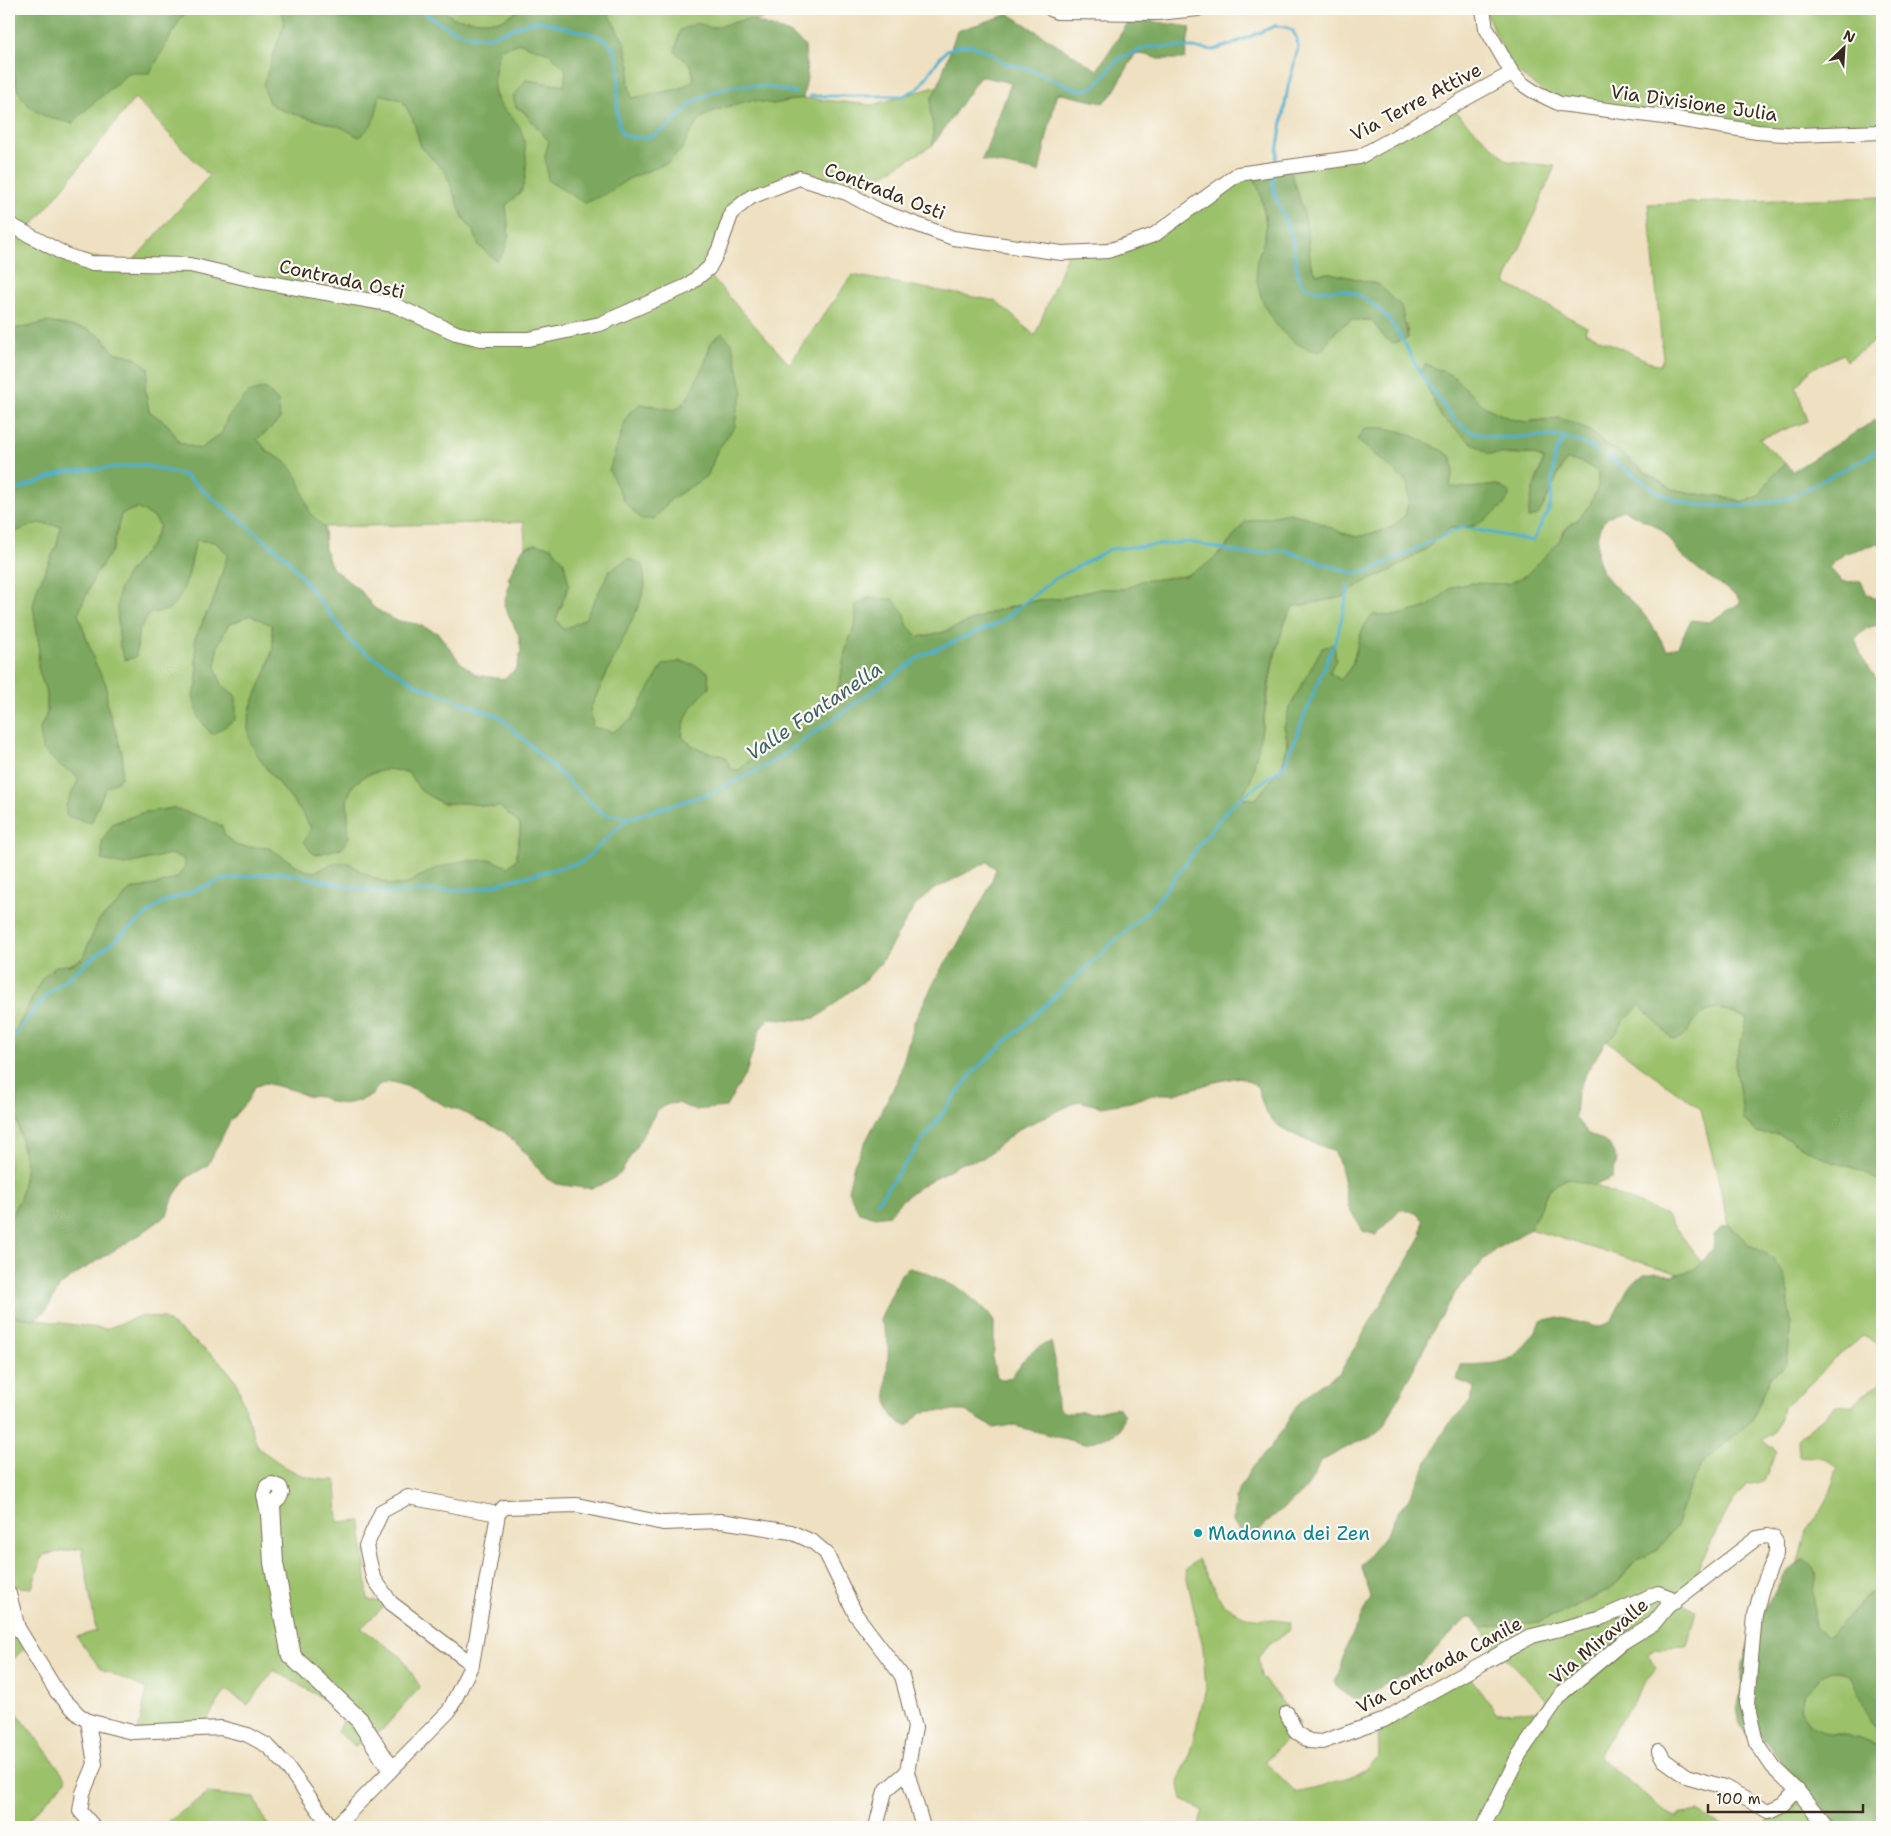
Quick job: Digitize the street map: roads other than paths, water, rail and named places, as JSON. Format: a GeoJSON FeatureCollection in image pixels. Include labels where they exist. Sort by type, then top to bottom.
{"type":"FeatureCollection","features":[{"type":"Feature","properties":{"kind":"street"},"geometry":{"type":"LineString","coordinates":[[1051,9],[1056,12],[1158,13],[1198,9]]}},
{"type":"Feature","properties":{"kind":"street","name":"Via Terre Attive"},"geometry":{"type":"LineString","coordinates":[[1108,251],[1154,235],[1238,174],[1358,156],[1512,73],[1486,28],[1483,9]]}},
{"type":"Feature","properties":{"kind":"street","name":"Via Divisione Julia"},"geometry":{"type":"LineString","coordinates":[[1512,73],[1521,83],[1533,91],[1560,104],[1664,117],[1757,132],[1798,135],[1882,132]]}},
{"type":"Feature","properties":{"kind":"street","name":"Contrada Osti"},"geometry":{"type":"LineString","coordinates":[[9,224],[68,256],[90,263],[190,265],[258,281],[394,305],[456,333],[481,339],[529,339],[600,324],[687,286],[709,268],[719,250],[732,212],[751,197],[799,178],[847,193],[878,210],[953,238],[1062,253],[1108,251]]}},
{"type":"Feature","properties":{"kind":"street"},"geometry":{"type":"LineString","coordinates":[[272,1484],[280,1487],[282,1493],[273,1504],[276,1563],[294,1656],[361,1719],[391,1770],[358,1721],[289,1656],[271,1563],[268,1514],[264,1495],[268,1486],[272,1484]]}},
{"type":"Feature","properties":{"kind":"street"},"geometry":{"type":"LineString","coordinates":[[472,1664],[391,1603],[373,1577],[366,1546],[382,1511],[408,1497],[498,1514]]}},
{"type":"Feature","properties":{"kind":"street"},"geometry":{"type":"LineString","coordinates":[[9,1594],[18,1628],[57,1692],[79,1715],[88,1721],[132,1732],[221,1728],[248,1735],[268,1746],[286,1766],[333,1827],[449,1711],[472,1664],[498,1514],[504,1507],[577,1504],[663,1523],[721,1521],[791,1532],[809,1539],[826,1553],[856,1616],[902,1676],[916,1727],[907,1772],[923,1827]]}},
{"type":"Feature","properties":{"kind":"street","name":"Via Miravalle"},"geometry":{"type":"LineString","coordinates":[[1483,1827],[1519,1755],[1562,1693],[1623,1642],[1654,1624],[1667,1607],[1757,1538],[1767,1536],[1773,1538],[1776,1542],[1776,1554],[1762,1588],[1755,1615],[1747,1703],[1756,1742],[1773,1767],[1797,1790]]}},
{"type":"Feature","properties":{"kind":"street","name":"Via Contrada Canile"},"geometry":{"type":"LineString","coordinates":[[1287,1713],[1296,1732],[1309,1741],[1322,1742],[1384,1720],[1532,1636],[1599,1619],[1658,1593],[1669,1597],[1675,1602]]}},
{"type":"Feature","properties":{"kind":"street"},"geometry":{"type":"LineString","coordinates":[[88,1721],[95,1764],[83,1793],[80,1811],[94,1827]]}},
{"type":"Feature","properties":{"kind":"street"},"geometry":{"type":"LineString","coordinates":[[1659,1751],[1664,1760],[1686,1776],[1724,1787],[1769,1811],[1784,1804],[1797,1790],[1827,1827]]}},
{"type":"Feature","properties":{"kind":"street"},"geometry":{"type":"LineString","coordinates":[[876,1827],[884,1792],[907,1772]]}},
{"type":"Feature","properties":{"kind":"waterway"},"geometry":{"type":"LineString","coordinates":[[419,9],[433,19],[458,32],[476,37],[491,36],[526,23],[536,22],[549,23],[600,37],[611,46],[618,62],[617,114],[623,135],[638,138],[655,135],[695,102],[720,90],[748,86],[767,87],[796,93]]}},
{"type":"Feature","properties":{"kind":"waterway"},"geometry":{"type":"LineString","coordinates":[[810,96],[903,96],[919,88],[947,50],[970,45],[992,54],[1004,63],[1031,70],[1072,88],[1083,90],[1094,87],[1119,59],[1148,47],[1214,50],[1275,26],[1286,27],[1293,31],[1297,39],[1298,48],[1288,87],[1275,164]]}},
{"type":"Feature","properties":{"kind":"waterway"},"geometry":{"type":"LineString","coordinates":[[1274,173],[1274,190],[1292,237],[1297,272],[1301,282],[1304,286],[1313,290],[1343,290],[1351,292],[1377,308],[1392,324],[1426,383],[1455,420],[1469,430],[1485,435],[1564,438],[1580,443],[1597,452]]}},
{"type":"Feature","properties":{"kind":"waterway","name":"Valle Fontanella"},"geometry":{"type":"LineString","coordinates":[[9,1042],[49,993],[160,904],[222,880],[280,872],[381,893],[478,889],[582,862],[629,818],[712,793],[772,763],[923,655],[1001,622],[1053,580],[1110,549],[1189,542],[1246,554],[1284,550],[1352,573],[1369,571],[1462,527],[1533,541],[1550,507],[1555,454],[1566,437]]}},
{"type":"Feature","properties":{"kind":"waterway"},"geometry":{"type":"LineString","coordinates":[[1609,458],[1658,492],[1675,500],[1696,505],[1752,506],[1789,498],[1866,458],[1882,446]]}},
{"type":"Feature","properties":{"kind":"waterway"},"geometry":{"type":"LineString","coordinates":[[9,493],[64,472],[143,465],[184,475],[286,557],[353,644],[417,685],[500,717],[603,814],[629,818]]}},
{"type":"Feature","properties":{"kind":"waterway"},"geometry":{"type":"LineString","coordinates":[[877,1202],[974,1071],[1153,906],[1228,808],[1284,766],[1338,634],[1349,586]]}},
{"type":"Feature","properties":{"kind":"place","name":"Madonna dei Zen"},"geometry":{"type":"Point","coordinates":[1198,1533]}}]}
